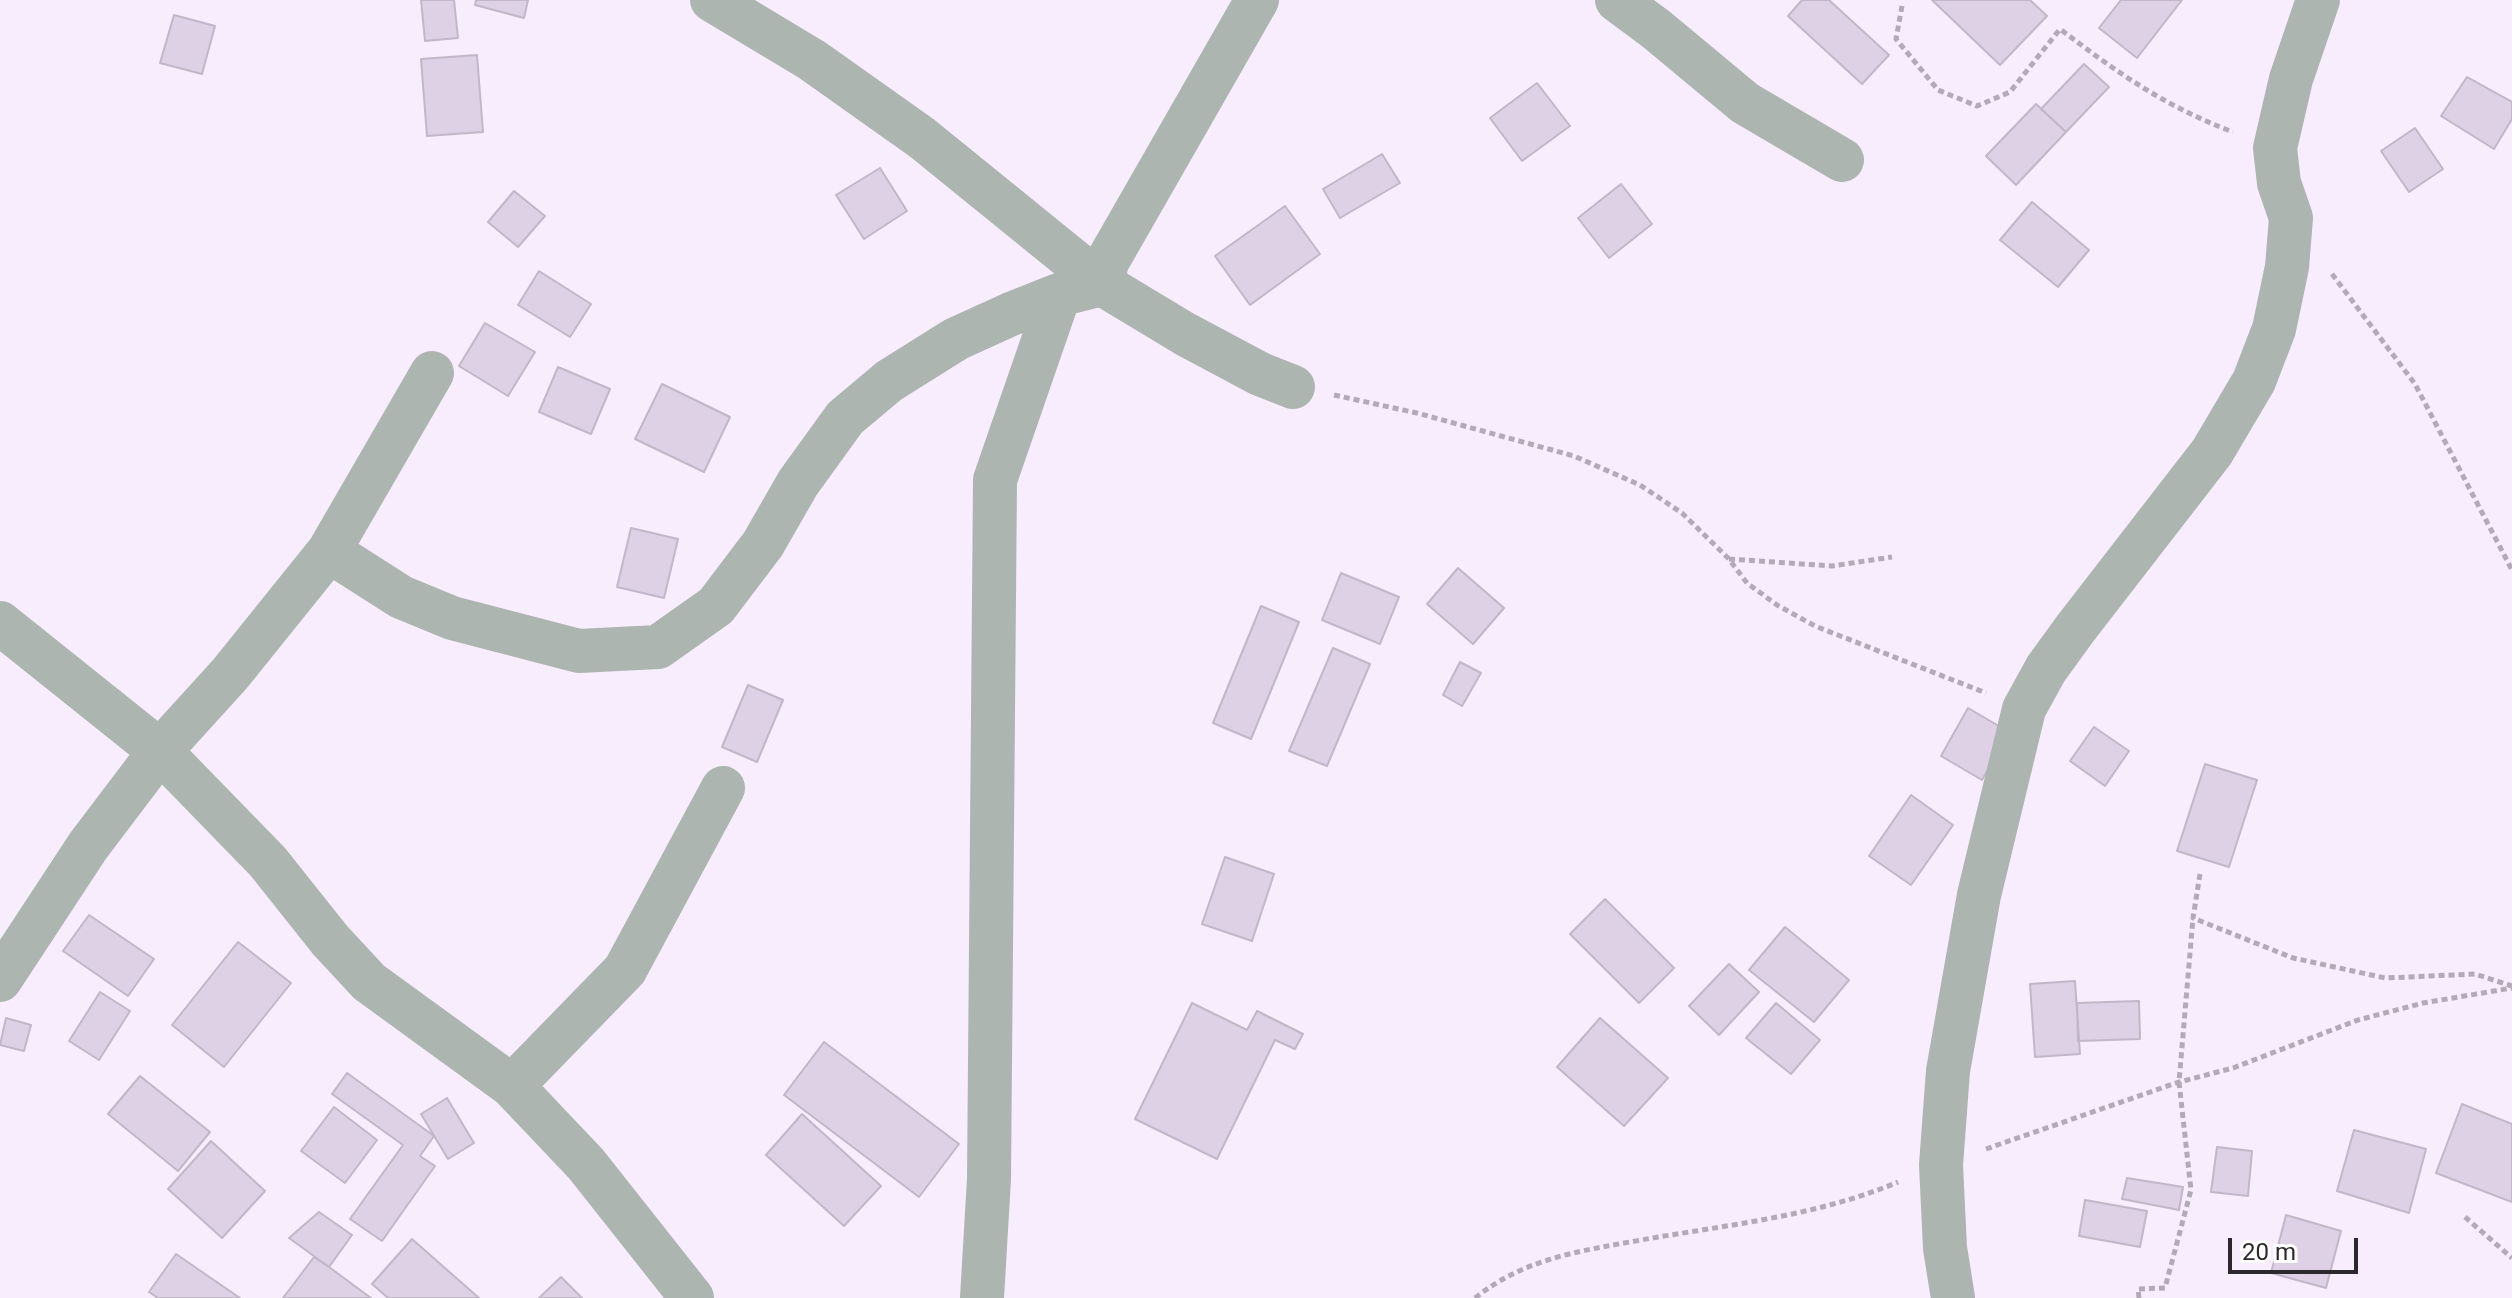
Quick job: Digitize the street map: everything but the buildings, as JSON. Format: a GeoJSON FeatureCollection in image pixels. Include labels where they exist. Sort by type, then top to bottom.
{"type":"FeatureCollection","features":[{"type":"Feature","properties":{"kind":"street"},"geometry":{"type":"LineString","coordinates":[[712,0],[812,60],[922,138],[1102,284],[1185,334],[1260,374],[1293,387]]}},
{"type":"Feature","properties":{"kind":"street"},"geometry":{"type":"LineString","coordinates":[[1102,284],[1107,262],[1257,0]]}},
{"type":"Feature","properties":{"kind":"street"},"geometry":{"type":"LineString","coordinates":[[1617,0],[1745,103],[1842,160]]}},
{"type":"Feature","properties":{"kind":"street"},"geometry":{"type":"LineString","coordinates":[[1953,1298],[1945,1248],[1941,1165],[1948,1071],[1979,895],[2024,709],[2067,639],[2212,452],[2254,381],[2274,329],[2287,267],[2291,218],[2279,183],[2275,148],[2291,79],[2318,0]]}},
{"type":"Feature","properties":{"kind":"street"},"geometry":{"type":"LineString","coordinates":[[329,551],[401,597],[452,618],[579,651],[658,647],[716,606],[763,544],[798,483],[845,418],[889,381],[956,339],[1059,295],[1102,284]]}},
{"type":"Feature","properties":{"kind":"street"},"geometry":{"type":"LineString","coordinates":[[982,1298],[989,1179],[995,480],[1059,295]]}},
{"type":"Feature","properties":{"kind":"street"},"geometry":{"type":"LineString","coordinates":[[0,980],[88,846],[160,751],[230,674],[329,551],[432,373]]}},
{"type":"Feature","properties":{"kind":"street"},"geometry":{"type":"LineString","coordinates":[[0,623],[160,751],[268,862],[330,940],[369,982],[512,1086],[586,1164],[692,1298]]}},
{"type":"Feature","properties":{"kind":"street"},"geometry":{"type":"LineString","coordinates":[[512,1086],[625,970],[723,788]]}},
{"type":"Feature","properties":{"kind":"path"},"geometry":{"type":"LineString","coordinates":[[1902,6],[1896,39],[1938,90],[1977,106],[2010,92],[2060,29],[2126,79],[2192,116],[2275,148]]}},
{"type":"Feature","properties":{"kind":"path"},"geometry":{"type":"LineString","coordinates":[[2291,218],[2415,384],[2512,570]]}},
{"type":"Feature","properties":{"kind":"path"},"geometry":{"type":"LineString","coordinates":[[1293,387],[1417,413],[1574,456],[1640,485],[1682,513],[1728,558],[1747,583],[1777,605],[1815,626],[2024,709]]}},
{"type":"Feature","properties":{"kind":"path"},"geometry":{"type":"LineString","coordinates":[[1728,558],[1832,566],[1892,557]]}},
{"type":"Feature","properties":{"kind":"path"},"geometry":{"type":"LineString","coordinates":[[2139,1298],[2138,1289],[2165,1288],[2191,1190],[2179,1082],[2193,918],[2200,874]]}},
{"type":"Feature","properties":{"kind":"path"},"geometry":{"type":"LineString","coordinates":[[2193,918],[2293,958],[2385,978],[2475,974],[2512,987]]}},
{"type":"Feature","properties":{"kind":"path"},"geometry":{"type":"LineString","coordinates":[[1475,1298],[1494,1283],[1556,1255],[1820,1207],[1887,1187],[1941,1165],[2179,1082],[2233,1068],[2358,1020],[2423,1003],[2512,987]]}},
{"type":"Feature","properties":{"kind":"path"},"geometry":{"type":"LineString","coordinates":[[2465,1217],[2512,1258]]}}]}
